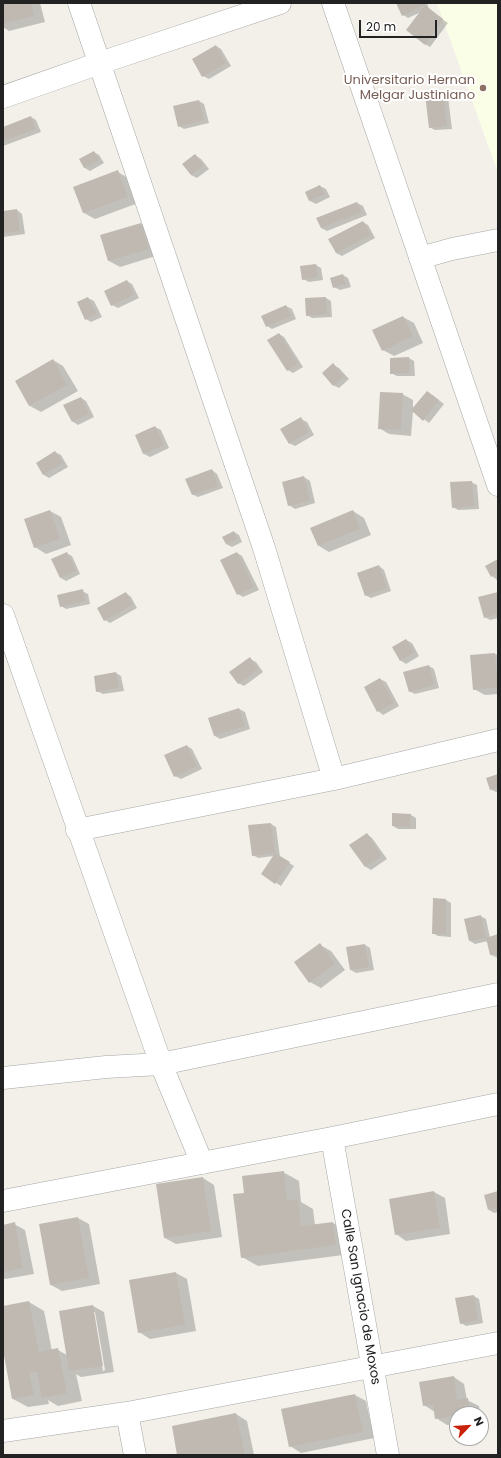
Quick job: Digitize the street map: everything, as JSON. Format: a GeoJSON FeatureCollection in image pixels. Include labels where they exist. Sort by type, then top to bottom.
{"type":"FeatureCollection","features":[{"type":"Feature","properties":{"kind":"street"},"geometry":{"type":"LineString","coordinates":[[79,3],[264,548],[334,779]]}},
{"type":"Feature","properties":{"kind":"street"},"geometry":{"type":"LineString","coordinates":[[3,97],[280,3]]}},
{"type":"Feature","properties":{"kind":"street"},"geometry":{"type":"LineString","coordinates":[[333,3],[498,485]]}},
{"type":"Feature","properties":{"kind":"street"},"geometry":{"type":"LineString","coordinates":[[420,258],[452,249],[498,240]]}},
{"type":"Feature","properties":{"kind":"street"},"geometry":{"type":"LineString","coordinates":[[3,615],[161,1064],[202,1163]]}},
{"type":"Feature","properties":{"kind":"street"},"geometry":{"type":"LineString","coordinates":[[78,830],[334,779],[498,740]]}},
{"type":"Feature","properties":{"kind":"street"},"geometry":{"type":"LineString","coordinates":[[3,1078],[106,1067],[161,1064],[498,994]]}},
{"type":"Feature","properties":{"kind":"street"},"geometry":{"type":"LineString","coordinates":[[3,1201],[332,1138],[498,1104]]}},
{"type":"Feature","properties":{"kind":"street","name":"Calle San Ignacio de Moxos"},"geometry":{"type":"LineString","coordinates":[[332,1138],[388,1455]]}},
{"type":"Feature","properties":{"kind":"street"},"geometry":{"type":"LineString","coordinates":[[3,1431],[127,1412],[498,1343]]}},
{"type":"Feature","properties":{"kind":"street"},"geometry":{"type":"LineString","coordinates":[[127,1412],[135,1455]]}},
{"type":"Feature","properties":{"kind":"shaded area","name":"Universitario Hernan Melgar Justiniano"},"geometry":{"type":"Polygon","coordinates":[[[437,3],[498,3],[498,173],[437,3]]]}},
{"type":"Feature","properties":{"kind":"building"},"geometry":{"type":"Polygon","coordinates":[[[3,3],[31,3],[34,16],[3,24],[3,3]]]}},
{"type":"Feature","properties":{"kind":"building"},"geometry":{"type":"Polygon","coordinates":[[[396,3],[424,3],[425,5],[402,16],[396,3]]]}},
{"type":"Feature","properties":{"kind":"building"},"geometry":{"type":"Polygon","coordinates":[[[425,5],[443,19],[425,45],[406,30],[425,5]]]}},
{"type":"Feature","properties":{"kind":"building"},"geometry":{"type":"Polygon","coordinates":[[[216,45],[226,63],[202,77],[192,59],[216,45]]]}},
{"type":"Feature","properties":{"kind":"building"},"geometry":{"type":"Polygon","coordinates":[[[443,93],[447,126],[429,128],[425,94],[443,93]]]}},
{"type":"Feature","properties":{"kind":"building"},"geometry":{"type":"Polygon","coordinates":[[[199,100],[204,120],[178,127],[173,106],[199,100]]]}},
{"type":"Feature","properties":{"kind":"building"},"geometry":{"type":"Polygon","coordinates":[[[31,116],[36,129],[3,141],[3,127],[31,116]]]}},
{"type":"Feature","properties":{"kind":"building"},"geometry":{"type":"Polygon","coordinates":[[[94,151],[99,160],[84,168],[79,159],[94,151]]]}},
{"type":"Feature","properties":{"kind":"building"},"geometry":{"type":"Polygon","coordinates":[[[195,154],[204,166],[191,175],[182,164],[195,154]]]}},
{"type":"Feature","properties":{"kind":"building"},"geometry":{"type":"Polygon","coordinates":[[[118,170],[128,197],[83,213],[73,187],[118,170]]]}},
{"type":"Feature","properties":{"kind":"building"},"geometry":{"type":"Polygon","coordinates":[[[320,185],[325,194],[309,201],[305,192],[320,185]]]}},
{"type":"Feature","properties":{"kind":"building"},"geometry":{"type":"Polygon","coordinates":[[[357,202],[362,212],[321,228],[316,218],[357,202]]]}},
{"type":"Feature","properties":{"kind":"building"},"geometry":{"type":"Polygon","coordinates":[[[17,209],[20,231],[3,233],[3,211],[17,209]]]}},
{"type":"Feature","properties":{"kind":"building"},"geometry":{"type":"Polygon","coordinates":[[[363,221],[371,235],[336,253],[328,239],[363,221]]]}},
{"type":"Feature","properties":{"kind":"building"},"geometry":{"type":"Polygon","coordinates":[[[141,223],[149,249],[108,261],[100,235],[141,223]]]}},
{"type":"Feature","properties":{"kind":"building"},"geometry":{"type":"Polygon","coordinates":[[[316,264],[318,277],[302,280],[300,266],[316,264]]]}},
{"type":"Feature","properties":{"kind":"building"},"geometry":{"type":"Polygon","coordinates":[[[343,274],[346,284],[333,288],[330,278],[343,274]]]}},
{"type":"Feature","properties":{"kind":"building"},"geometry":{"type":"Polygon","coordinates":[[[127,280],[134,295],[111,306],[104,291],[127,280]]]}},
{"type":"Feature","properties":{"kind":"building"},"geometry":{"type":"Polygon","coordinates":[[[88,297],[97,314],[85,320],[77,302],[88,297]]]}},
{"type":"Feature","properties":{"kind":"building"},"geometry":{"type":"Polygon","coordinates":[[[326,297],[327,314],[306,316],[305,298],[326,297]]]}},
{"type":"Feature","properties":{"kind":"building"},"geometry":{"type":"Polygon","coordinates":[[[286,305],[291,316],[266,327],[261,316],[286,305]]]}},
{"type":"Feature","properties":{"kind":"building"},"geometry":{"type":"Polygon","coordinates":[[[403,316],[413,336],[382,351],[372,330],[403,316]]]}},
{"type":"Feature","properties":{"kind":"building"},"geometry":{"type":"Polygon","coordinates":[[[279,333],[298,363],[287,371],[267,340],[279,333]]]}},
{"type":"Feature","properties":{"kind":"building"},"geometry":{"type":"Polygon","coordinates":[[[409,357],[410,373],[390,374],[390,358],[409,357]]]}},
{"type":"Feature","properties":{"kind":"building"},"geometry":{"type":"Polygon","coordinates":[[[53,359],[67,385],[29,406],[15,381],[53,359]]]}},
{"type":"Feature","properties":{"kind":"building"},"geometry":{"type":"Polygon","coordinates":[[[333,363],[344,376],[333,386],[322,373],[333,363]]]}},
{"type":"Feature","properties":{"kind":"building"},"geometry":{"type":"Polygon","coordinates":[[[427,391],[439,400],[423,421],[411,410],[427,391]]]}},
{"type":"Feature","properties":{"kind":"building"},"geometry":{"type":"Polygon","coordinates":[[[380,392],[403,393],[401,430],[378,429],[380,392]]]}},
{"type":"Feature","properties":{"kind":"building"},"geometry":{"type":"Polygon","coordinates":[[[81,397],[89,414],[72,422],[63,405],[81,397]]]}},
{"type":"Feature","properties":{"kind":"building"},"geometry":{"type":"Polygon","coordinates":[[[301,417],[309,432],[289,444],[280,429],[301,417]]]}},
{"type":"Feature","properties":{"kind":"building"},"geometry":{"type":"Polygon","coordinates":[[[155,426],[164,445],[143,454],[135,435],[155,426]]]}},
{"type":"Feature","properties":{"kind":"building"},"geometry":{"type":"Polygon","coordinates":[[[55,451],[63,463],[43,475],[36,463],[55,451]]]}},
{"type":"Feature","properties":{"kind":"building"},"geometry":{"type":"Polygon","coordinates":[[[212,469],[218,486],[192,495],[185,479],[212,469]]]}},
{"type":"Feature","properties":{"kind":"building"},"geometry":{"type":"Polygon","coordinates":[[[304,476],[310,501],[288,506],[282,482],[304,476]]]}},
{"type":"Feature","properties":{"kind":"building"},"geometry":{"type":"Polygon","coordinates":[[[472,481],[474,506],[452,508],[450,482],[472,481]]]}},
{"type":"Feature","properties":{"kind":"building"},"geometry":{"type":"Polygon","coordinates":[[[50,510],[60,539],[34,548],[24,519],[50,510]]]}},
{"type":"Feature","properties":{"kind":"building"},"geometry":{"type":"Polygon","coordinates":[[[353,510],[360,529],[318,546],[310,528],[353,510]]]}},
{"type":"Feature","properties":{"kind":"building"},"geometry":{"type":"Polygon","coordinates":[[[234,531],[237,539],[226,544],[222,537],[234,531]]]}},
{"type":"Feature","properties":{"kind":"building"},"geometry":{"type":"Polygon","coordinates":[[[67,552],[76,571],[60,578],[51,559],[67,552]]]}},
{"type":"Feature","properties":{"kind":"building"},"geometry":{"type":"Polygon","coordinates":[[[237,552],[254,587],[237,595],[220,560],[237,552]]]}},
{"type":"Feature","properties":{"kind":"building"},"geometry":{"type":"Polygon","coordinates":[[[498,559],[498,573],[491,577],[485,566],[498,559]]]}},
{"type":"Feature","properties":{"kind":"building"},"geometry":{"type":"Polygon","coordinates":[[[379,565],[387,588],[365,596],[357,573],[379,565]]]}},
{"type":"Feature","properties":{"kind":"building"},"geometry":{"type":"Polygon","coordinates":[[[83,589],[85,601],[60,607],[57,595],[83,589]]]}},
{"type":"Feature","properties":{"kind":"building"},"geometry":{"type":"Polygon","coordinates":[[[126,592],[133,605],[104,621],[97,608],[126,592]]]}},
{"type":"Feature","properties":{"kind":"building"},"geometry":{"type":"Polygon","coordinates":[[[498,592],[498,614],[484,618],[478,597],[498,592]]]}},
{"type":"Feature","properties":{"kind":"building"},"geometry":{"type":"Polygon","coordinates":[[[406,639],[415,652],[400,661],[392,647],[406,639]]]}},
{"type":"Feature","properties":{"kind":"building"},"geometry":{"type":"Polygon","coordinates":[[[495,653],[498,687],[473,690],[470,655],[495,653]]]}},
{"type":"Feature","properties":{"kind":"building"},"geometry":{"type":"Polygon","coordinates":[[[250,657],[258,669],[238,684],[229,672],[250,657]]]}},
{"type":"Feature","properties":{"kind":"building"},"geometry":{"type":"Polygon","coordinates":[[[429,665],[434,685],[409,692],[403,672],[429,665]]]}},
{"type":"Feature","properties":{"kind":"building"},"geometry":{"type":"Polygon","coordinates":[[[116,672],[119,688],[96,692],[94,676],[116,672]]]}},
{"type":"Feature","properties":{"kind":"building"},"geometry":{"type":"Polygon","coordinates":[[[380,678],[394,703],[377,712],[364,687],[380,678]]]}},
{"type":"Feature","properties":{"kind":"building"},"geometry":{"type":"Polygon","coordinates":[[[239,708],[245,726],[214,736],[208,718],[239,708]]]}},
{"type":"Feature","properties":{"kind":"building"},"geometry":{"type":"Polygon","coordinates":[[[187,745],[197,766],[174,777],[164,755],[187,745]]]}},
{"type":"Feature","properties":{"kind":"building"},"geometry":{"type":"Polygon","coordinates":[[[498,774],[498,787],[490,790],[486,778],[498,774]]]}},
{"type":"Feature","properties":{"kind":"building"},"geometry":{"type":"Polygon","coordinates":[[[392,813],[411,814],[410,827],[392,826],[392,813]]]}},
{"type":"Feature","properties":{"kind":"building"},"geometry":{"type":"Polygon","coordinates":[[[271,823],[275,853],[252,856],[248,825],[271,823]]]}},
{"type":"Feature","properties":{"kind":"building"},"geometry":{"type":"Polygon","coordinates":[[[367,833],[382,856],[365,867],[349,845],[367,833]]]}},
{"type":"Feature","properties":{"kind":"building"},"geometry":{"type":"Polygon","coordinates":[[[275,853],[290,862],[275,884],[261,874],[275,853]]]}},
{"type":"Feature","properties":{"kind":"building"},"geometry":{"type":"Polygon","coordinates":[[[433,898],[446,899],[446,934],[432,934],[433,898]]]}},
{"type":"Feature","properties":{"kind":"building"},"geometry":{"type":"Polygon","coordinates":[[[481,915],[486,938],[469,941],[464,919],[481,915]]]}},
{"type":"Feature","properties":{"kind":"building"},"geometry":{"type":"Polygon","coordinates":[[[498,934],[498,954],[490,955],[486,938],[498,934]]]}},
{"type":"Feature","properties":{"kind":"building"},"geometry":{"type":"Polygon","coordinates":[[[320,943],[335,964],[309,983],[294,962],[320,943]]]}},
{"type":"Feature","properties":{"kind":"building"},"geometry":{"type":"Polygon","coordinates":[[[365,944],[369,967],[350,970],[346,947],[365,944]]]}},
{"type":"Feature","properties":{"kind":"building"},"geometry":{"type":"Polygon","coordinates":[[[284,1171],[287,1201],[298,1199],[301,1226],[333,1222],[336,1245],[241,1258],[233,1194],[244,1193],[242,1176],[284,1171]]]}},
{"type":"Feature","properties":{"kind":"building"},"geometry":{"type":"Polygon","coordinates":[[[203,1177],[211,1231],[164,1238],[156,1184],[203,1177]]]}},
{"type":"Feature","properties":{"kind":"building"},"geometry":{"type":"Polygon","coordinates":[[[434,1191],[440,1228],[395,1235],[389,1199],[434,1191]]]}},
{"type":"Feature","properties":{"kind":"building"},"geometry":{"type":"Polygon","coordinates":[[[498,1191],[498,1208],[488,1210],[484,1195],[498,1191]]]}},
{"type":"Feature","properties":{"kind":"building"},"geometry":{"type":"Polygon","coordinates":[[[78,1217],[89,1278],[50,1285],[39,1224],[78,1217]]]}},
{"type":"Feature","properties":{"kind":"building"},"geometry":{"type":"Polygon","coordinates":[[[15,1222],[23,1268],[3,1272],[3,1225],[15,1222]]]}},
{"type":"Feature","properties":{"kind":"building"},"geometry":{"type":"Polygon","coordinates":[[[176,1272],[185,1325],[138,1333],[129,1280],[176,1272]]]}},
{"type":"Feature","properties":{"kind":"building"},"geometry":{"type":"Polygon","coordinates":[[[474,1295],[478,1320],[460,1324],[455,1298],[474,1295]]]}},
{"type":"Feature","properties":{"kind":"building"},"geometry":{"type":"Polygon","coordinates":[[[29,1301],[39,1352],[58,1348],[67,1393],[42,1398],[37,1372],[29,1373],[34,1395],[12,1399],[3,1350],[3,1306],[29,1301]]]}},
{"type":"Feature","properties":{"kind":"building"},"geometry":{"type":"Polygon","coordinates":[[[93,1305],[103,1366],[69,1371],[59,1311],[93,1305]]]}},
{"type":"Feature","properties":{"kind":"building"},"geometry":{"type":"Polygon","coordinates":[[[454,1376],[457,1400],[468,1398],[469,1406],[449,1406],[449,1417],[435,1419],[433,1405],[423,1406],[419,1382],[454,1376]]]}},
{"type":"Feature","properties":{"kind":"building"},"geometry":{"type":"Polygon","coordinates":[[[355,1394],[363,1432],[289,1447],[281,1409],[355,1394]]]}},
{"type":"Feature","properties":{"kind":"building"},"geometry":{"type":"Polygon","coordinates":[[[236,1413],[245,1455],[177,1455],[172,1426],[236,1413]]]}},
{"type":"Feature","properties":{"kind":"place","name":"Universitario Hernan Melgar Justiniano"},"geometry":{"type":"Point","coordinates":[483,88]}}]}
